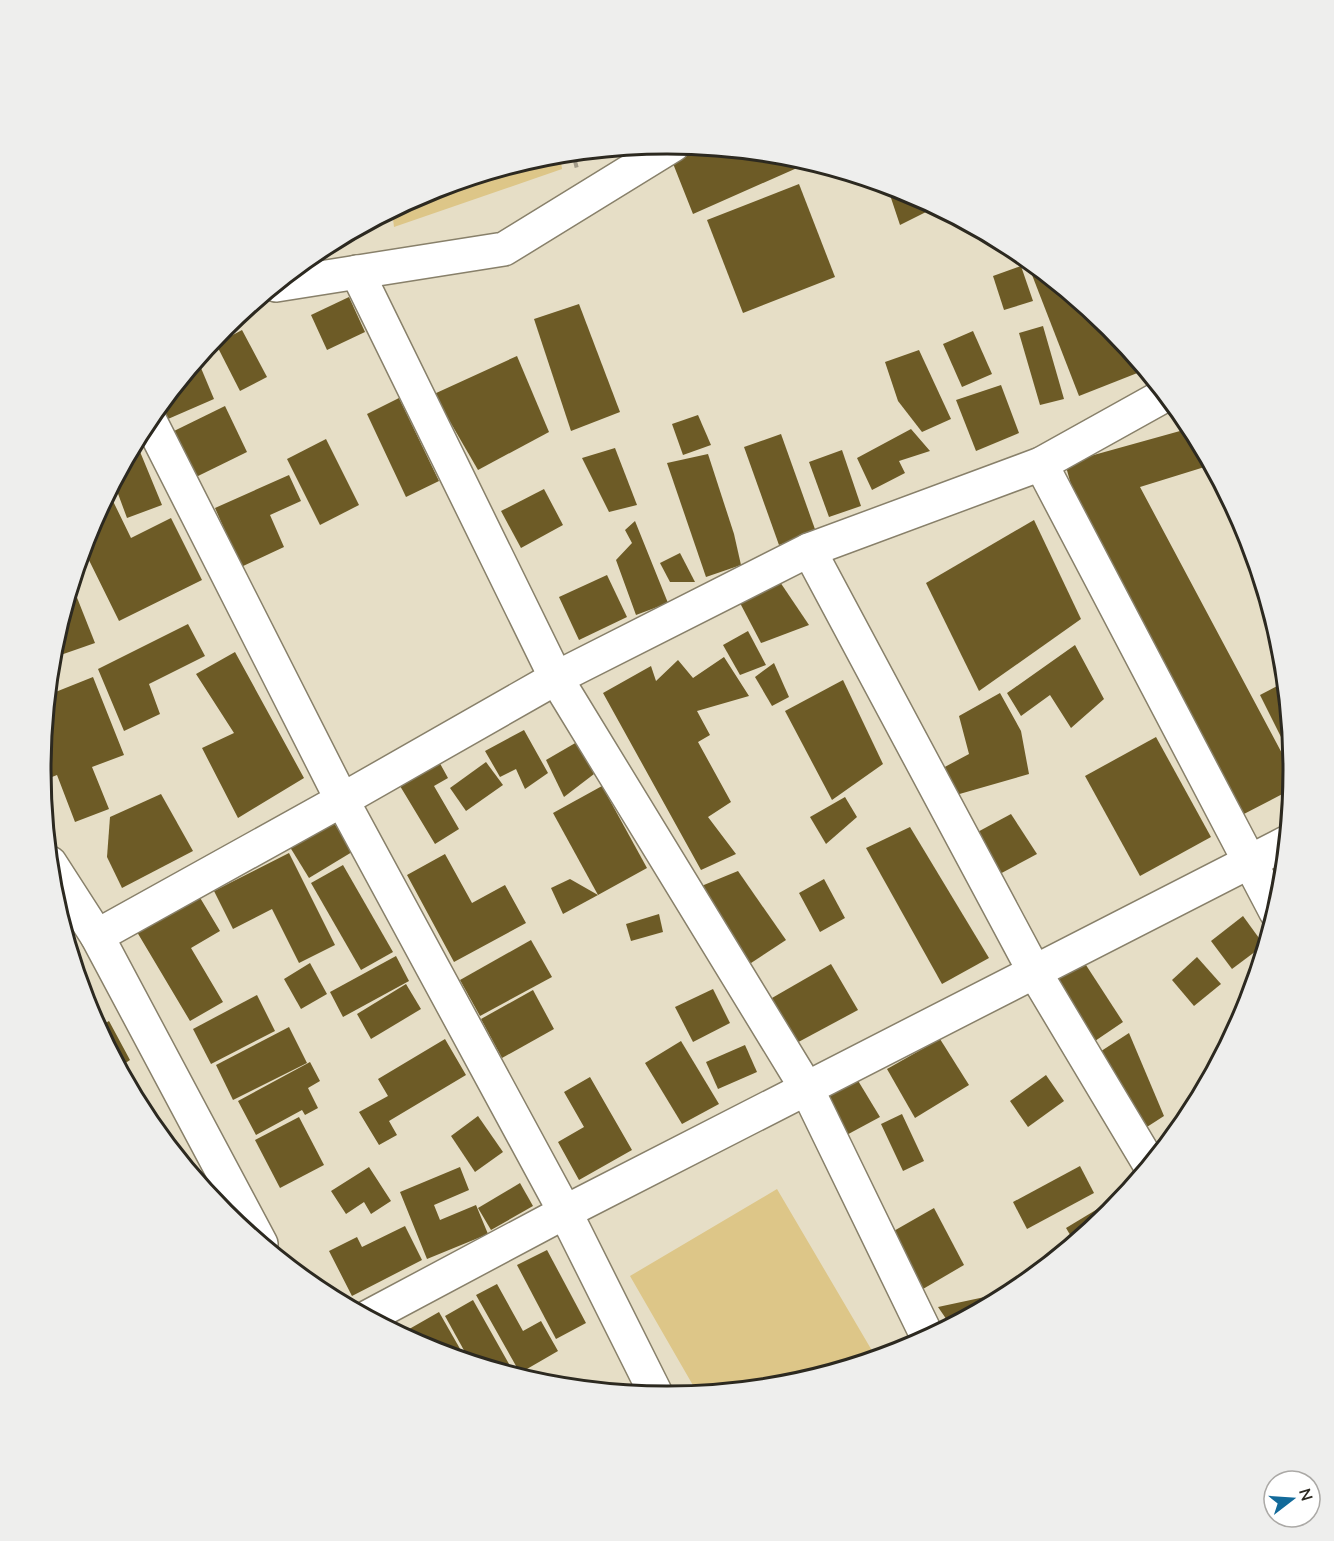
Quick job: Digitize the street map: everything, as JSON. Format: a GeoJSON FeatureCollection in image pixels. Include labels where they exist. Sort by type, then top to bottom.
{"type":"FeatureCollection","features":[{"type":"Feature","properties":{"kind":"street"},"geometry":{"type":"LineString","coordinates":[[291,283],[504,249],[658,154]]}},
{"type":"Feature","properties":{"kind":"street"},"geometry":{"type":"LineString","coordinates":[[357,272],[556,678],[807,1089],[924,1330]]}},
{"type":"Feature","properties":{"kind":"street"},"geometry":{"type":"LineString","coordinates":[[97,936],[556,678],[809,550],[1041,465],[1158,399]]}},
{"type":"Feature","properties":{"kind":"street"},"geometry":{"type":"LineString","coordinates":[[154,429],[342,800],[565,1212],[652,1386]]}},
{"type":"Feature","properties":{"kind":"street"},"geometry":{"type":"LineString","coordinates":[[1041,465],[1269,899]]}},
{"type":"Feature","properties":{"kind":"street"},"geometry":{"type":"LineString","coordinates":[[809,550],[1034,971],[1146,1158]]}},
{"type":"Feature","properties":{"kind":"street"},"geometry":{"type":"LineString","coordinates":[[376,1313],[565,1212],[1278,847]]}},
{"type":"Feature","properties":{"kind":"street"},"geometry":{"type":"LineString","coordinates":[[61,880],[97,936],[250,1224]]}},
{"type":"Feature","properties":{"kind":"shaded area"},"geometry":{"type":"Polygon","coordinates":[[[561,164],[562,169],[394,227],[393,219],[431,201],[508,175],[561,164]]]}},
{"type":"Feature","properties":{"kind":"shaded area"},"geometry":{"type":"Polygon","coordinates":[[[777,1189],[872,1351],[787,1375],[693,1385],[630,1276],[777,1189]]]}},
{"type":"Feature","properties":{"kind":"building"},"geometry":{"type":"Polygon","coordinates":[[[679,155],[707,156],[797,168],[693,214],[672,161],[679,155]]]}},
{"type":"Feature","properties":{"kind":"building"},"geometry":{"type":"Polygon","coordinates":[[[799,184],[835,277],[743,313],[707,220],[799,184]]]}},
{"type":"Feature","properties":{"kind":"building"},"geometry":{"type":"Polygon","coordinates":[[[890,196],[926,212],[900,225],[890,196]]]}},
{"type":"Feature","properties":{"kind":"building"},"geometry":{"type":"Polygon","coordinates":[[[1020,266],[1033,301],[1004,310],[993,276],[1020,266]]]}},
{"type":"Feature","properties":{"kind":"building"},"geometry":{"type":"Polygon","coordinates":[[[1032,275],[1073,307],[1103,335],[1137,373],[1079,396],[1032,275]]]}},
{"type":"Feature","properties":{"kind":"building"},"geometry":{"type":"Polygon","coordinates":[[[349,297],[365,332],[327,350],[311,315],[349,297]]]}},
{"type":"Feature","properties":{"kind":"building"},"geometry":{"type":"Polygon","coordinates":[[[579,304],[620,412],[571,431],[534,319],[579,304]]]}},
{"type":"Feature","properties":{"kind":"building"},"geometry":{"type":"Polygon","coordinates":[[[1043,326],[1064,399],[1040,405],[1019,333],[1043,326]]]}},
{"type":"Feature","properties":{"kind":"building"},"geometry":{"type":"Polygon","coordinates":[[[242,330],[267,377],[240,391],[218,349],[229,337],[242,330]]]}},
{"type":"Feature","properties":{"kind":"building"},"geometry":{"type":"Polygon","coordinates":[[[973,331],[992,374],[962,387],[943,344],[973,331]]]}},
{"type":"Feature","properties":{"kind":"building"},"geometry":{"type":"Polygon","coordinates":[[[919,350],[951,419],[922,432],[898,401],[885,362],[919,350]]]}},
{"type":"Feature","properties":{"kind":"building"},"geometry":{"type":"Polygon","coordinates":[[[517,356],[549,432],[478,470],[434,394],[517,356]]]}},
{"type":"Feature","properties":{"kind":"building"},"geometry":{"type":"Polygon","coordinates":[[[201,368],[214,399],[168,419],[165,413],[201,368]]]}},
{"type":"Feature","properties":{"kind":"building"},"geometry":{"type":"Polygon","coordinates":[[[1001,385],[1019,433],[976,451],[956,400],[1001,385]]]}},
{"type":"Feature","properties":{"kind":"building"},"geometry":{"type":"Polygon","coordinates":[[[399,398],[439,481],[406,497],[367,414],[399,398]]]}},
{"type":"Feature","properties":{"kind":"building"},"geometry":{"type":"Polygon","coordinates":[[[225,406],[247,452],[196,477],[174,431],[225,406]]]}},
{"type":"Feature","properties":{"kind":"building"},"geometry":{"type":"Polygon","coordinates":[[[698,415],[711,445],[683,455],[672,424],[698,415]]]}},
{"type":"Feature","properties":{"kind":"building"},"geometry":{"type":"Polygon","coordinates":[[[1179,428],[1203,468],[1140,487],[1283,755],[1282,794],[1242,815],[1076,503],[1065,463],[1180,431],[1179,428]]]}},
{"type":"Feature","properties":{"kind":"building"},"geometry":{"type":"Polygon","coordinates":[[[911,429],[930,451],[899,461],[905,473],[872,490],[857,458],[911,429]]]}},
{"type":"Feature","properties":{"kind":"building"},"geometry":{"type":"Polygon","coordinates":[[[781,434],[816,532],[779,545],[744,447],[781,434]]]}},
{"type":"Feature","properties":{"kind":"building"},"geometry":{"type":"Polygon","coordinates":[[[326,439],[359,505],[320,525],[287,459],[326,439]]]}},
{"type":"Feature","properties":{"kind":"building"},"geometry":{"type":"Polygon","coordinates":[[[615,448],[637,505],[609,512],[582,458],[615,448]]]}},
{"type":"Feature","properties":{"kind":"building"},"geometry":{"type":"Polygon","coordinates":[[[842,450],[861,506],[829,517],[809,462],[842,450]]]}},
{"type":"Feature","properties":{"kind":"building"},"geometry":{"type":"Polygon","coordinates":[[[140,452],[162,505],[127,518],[118,493],[140,452]]]}},
{"type":"Feature","properties":{"kind":"building"},"geometry":{"type":"Polygon","coordinates":[[[708,454],[734,534],[741,565],[706,577],[667,463],[708,454]]]}},
{"type":"Feature","properties":{"kind":"building"},"geometry":{"type":"Polygon","coordinates":[[[289,475],[301,501],[270,515],[284,547],[241,567],[215,508],[289,475]]]}},
{"type":"Feature","properties":{"kind":"building"},"geometry":{"type":"Polygon","coordinates":[[[544,489],[563,525],[521,548],[501,511],[544,489]]]}},
{"type":"Feature","properties":{"kind":"building"},"geometry":{"type":"Polygon","coordinates":[[[113,502],[131,538],[171,518],[202,580],[119,621],[89,560],[113,502]]]}},
{"type":"Feature","properties":{"kind":"building"},"geometry":{"type":"Polygon","coordinates":[[[1034,520],[1081,619],[979,691],[926,583],[1034,520]]]}},
{"type":"Feature","properties":{"kind":"building"},"geometry":{"type":"Polygon","coordinates":[[[635,521],[668,603],[636,615],[616,560],[632,543],[625,530],[635,521]]]}},
{"type":"Feature","properties":{"kind":"building"},"geometry":{"type":"Polygon","coordinates":[[[680,553],[695,582],[670,582],[660,563],[680,553]]]}},
{"type":"Feature","properties":{"kind":"building"},"geometry":{"type":"Polygon","coordinates":[[[607,575],[627,617],[579,640],[559,597],[607,575]]]}},
{"type":"Feature","properties":{"kind":"building"},"geometry":{"type":"Polygon","coordinates":[[[780,582],[809,625],[761,643],[740,603],[780,582]]]}},
{"type":"Feature","properties":{"kind":"building"},"geometry":{"type":"Polygon","coordinates":[[[77,596],[95,643],[62,654],[77,596]]]}},
{"type":"Feature","properties":{"kind":"building"},"geometry":{"type":"Polygon","coordinates":[[[188,624],[205,656],[149,684],[160,714],[124,731],[98,669],[188,624]]]}},
{"type":"Feature","properties":{"kind":"building"},"geometry":{"type":"Polygon","coordinates":[[[748,631],[766,665],[740,675],[723,645],[748,631]]]}},
{"type":"Feature","properties":{"kind":"building"},"geometry":{"type":"Polygon","coordinates":[[[1075,645],[1104,699],[1071,728],[1050,695],[1021,716],[1007,693],[1075,645]]]}},
{"type":"Feature","properties":{"kind":"building"},"geometry":{"type":"Polygon","coordinates":[[[235,652],[304,778],[238,818],[202,748],[234,733],[196,674],[235,652]]]}},
{"type":"Feature","properties":{"kind":"building"},"geometry":{"type":"Polygon","coordinates":[[[724,657],[749,696],[697,711],[710,735],[698,742],[731,802],[708,817],[736,854],[701,870],[603,693],[651,666],[656,681],[678,660],[693,678],[724,657]]]}},
{"type":"Feature","properties":{"kind":"building"},"geometry":{"type":"Polygon","coordinates":[[[774,663],[789,697],[772,706],[755,677],[774,663]]]}},
{"type":"Feature","properties":{"kind":"building"},"geometry":{"type":"Polygon","coordinates":[[[93,677],[124,755],[92,767],[109,809],[75,822],[57,775],[51,777],[56,692],[93,677]]]}},
{"type":"Feature","properties":{"kind":"building"},"geometry":{"type":"Polygon","coordinates":[[[843,680],[883,764],[832,800],[785,711],[843,680]]]}},
{"type":"Feature","properties":{"kind":"building"},"geometry":{"type":"Polygon","coordinates":[[[1277,686],[1282,739],[1260,695],[1277,686]]]}},
{"type":"Feature","properties":{"kind":"building"},"geometry":{"type":"Polygon","coordinates":[[[1000,693],[1021,731],[1029,774],[956,795],[941,769],[969,754],[959,716],[1000,693]]]}},
{"type":"Feature","properties":{"kind":"building"},"geometry":{"type":"Polygon","coordinates":[[[524,730],[548,773],[525,789],[516,769],[500,777],[485,751],[524,730]]]}},
{"type":"Feature","properties":{"kind":"building"},"geometry":{"type":"Polygon","coordinates":[[[1156,737],[1211,837],[1140,876],[1085,776],[1156,737]]]}},
{"type":"Feature","properties":{"kind":"building"},"geometry":{"type":"Polygon","coordinates":[[[577,742],[594,774],[564,797],[546,760],[577,742]]]}},
{"type":"Feature","properties":{"kind":"building"},"geometry":{"type":"Polygon","coordinates":[[[437,758],[448,778],[434,786],[459,829],[435,844],[397,781],[437,758]]]}},
{"type":"Feature","properties":{"kind":"building"},"geometry":{"type":"Polygon","coordinates":[[[486,762],[503,785],[466,811],[450,788],[486,762]]]}},
{"type":"Feature","properties":{"kind":"building"},"geometry":{"type":"Polygon","coordinates":[[[602,786],[647,868],[598,895],[553,813],[602,786]]]}},
{"type":"Feature","properties":{"kind":"building"},"geometry":{"type":"Polygon","coordinates":[[[161,794],[193,851],[122,888],[107,857],[110,817],[161,794]]]}},
{"type":"Feature","properties":{"kind":"building"},"geometry":{"type":"Polygon","coordinates":[[[845,797],[857,817],[826,844],[810,817],[845,797]]]}},
{"type":"Feature","properties":{"kind":"building"},"geometry":{"type":"Polygon","coordinates":[[[328,813],[352,852],[309,878],[285,839],[328,813]]]}},
{"type":"Feature","properties":{"kind":"building"},"geometry":{"type":"Polygon","coordinates":[[[1011,814],[1037,854],[996,876],[972,835],[1011,814]]]}},
{"type":"Feature","properties":{"kind":"building"},"geometry":{"type":"Polygon","coordinates":[[[910,827],[989,958],[942,984],[866,848],[910,827]]]}},
{"type":"Feature","properties":{"kind":"building"},"geometry":{"type":"Polygon","coordinates":[[[289,853],[335,945],[299,963],[272,909],[233,929],[214,891],[289,853]]]}},
{"type":"Feature","properties":{"kind":"building"},"geometry":{"type":"Polygon","coordinates":[[[445,854],[472,903],[505,885],[526,923],[454,962],[407,875],[445,854]]]}},
{"type":"Feature","properties":{"kind":"building"},"geometry":{"type":"Polygon","coordinates":[[[1277,855],[1275,870],[1269,859],[1277,855]]]}},
{"type":"Feature","properties":{"kind":"building"},"geometry":{"type":"Polygon","coordinates":[[[343,865],[393,952],[361,970],[311,883],[343,865]]]}},
{"type":"Feature","properties":{"kind":"building"},"geometry":{"type":"Polygon","coordinates":[[[738,871],[786,940],[748,965],[699,887],[738,871]]]}},
{"type":"Feature","properties":{"kind":"building"},"geometry":{"type":"Polygon","coordinates":[[[570,879],[598,895],[563,914],[551,888],[570,879]]]}},
{"type":"Feature","properties":{"kind":"building"},"geometry":{"type":"Polygon","coordinates":[[[824,879],[845,918],[820,932],[799,893],[824,879]]]}},
{"type":"Feature","properties":{"kind":"building"},"geometry":{"type":"Polygon","coordinates":[[[199,896],[220,931],[191,948],[223,1002],[190,1021],[137,932],[199,896]]]}},
{"type":"Feature","properties":{"kind":"building"},"geometry":{"type":"Polygon","coordinates":[[[659,914],[663,932],[631,941],[626,924],[659,914]]]}},
{"type":"Feature","properties":{"kind":"building"},"geometry":{"type":"Polygon","coordinates":[[[1243,916],[1259,939],[1255,951],[1232,969],[1211,941],[1243,916]]]}},
{"type":"Feature","properties":{"kind":"building"},"geometry":{"type":"Polygon","coordinates":[[[531,940],[552,977],[480,1016],[460,980],[531,940]]]}},
{"type":"Feature","properties":{"kind":"building"},"geometry":{"type":"Polygon","coordinates":[[[396,956],[409,981],[343,1017],[330,992],[396,956]]]}},
{"type":"Feature","properties":{"kind":"building"},"geometry":{"type":"Polygon","coordinates":[[[1197,957],[1221,984],[1194,1006],[1172,980],[1197,957]]]}},
{"type":"Feature","properties":{"kind":"building"},"geometry":{"type":"Polygon","coordinates":[[[1084,962],[1123,1022],[1095,1041],[1055,981],[1084,962]]]}},
{"type":"Feature","properties":{"kind":"building"},"geometry":{"type":"Polygon","coordinates":[[[310,963],[327,994],[301,1009],[284,979],[310,963]]]}},
{"type":"Feature","properties":{"kind":"building"},"geometry":{"type":"Polygon","coordinates":[[[831,964],[858,1010],[791,1046],[765,1002],[831,964]]]}},
{"type":"Feature","properties":{"kind":"building"},"geometry":{"type":"Polygon","coordinates":[[[406,984],[421,1009],[371,1039],[357,1014],[406,984]]]}},
{"type":"Feature","properties":{"kind":"building"},"geometry":{"type":"Polygon","coordinates":[[[713,989],[730,1023],[693,1042],[675,1007],[713,989]]]}},
{"type":"Feature","properties":{"kind":"building"},"geometry":{"type":"Polygon","coordinates":[[[533,990],[554,1029],[502,1058],[481,1019],[533,990]]]}},
{"type":"Feature","properties":{"kind":"building"},"geometry":{"type":"Polygon","coordinates":[[[257,995],[275,1031],[211,1064],[193,1029],[257,995]]]}},
{"type":"Feature","properties":{"kind":"building"},"geometry":{"type":"Polygon","coordinates":[[[109,1021],[130,1060],[126,1063],[115,1043],[106,1023],[109,1021]]]}},
{"type":"Feature","properties":{"kind":"building"},"geometry":{"type":"Polygon","coordinates":[[[289,1027],[307,1063],[233,1100],[216,1065],[289,1027]]]}},
{"type":"Feature","properties":{"kind":"building"},"geometry":{"type":"Polygon","coordinates":[[[1129,1033],[1164,1116],[1136,1134],[1092,1057],[1129,1033]]]}},
{"type":"Feature","properties":{"kind":"building"},"geometry":{"type":"Polygon","coordinates":[[[445,1039],[466,1075],[389,1121],[397,1135],[379,1145],[359,1112],[388,1096],[378,1079],[445,1039]]]}},
{"type":"Feature","properties":{"kind":"building"},"geometry":{"type":"Polygon","coordinates":[[[940,1039],[969,1085],[915,1118],[887,1069],[940,1039]]]}},
{"type":"Feature","properties":{"kind":"building"},"geometry":{"type":"Polygon","coordinates":[[[681,1041],[719,1104],[682,1124],[645,1063],[681,1041]]]}},
{"type":"Feature","properties":{"kind":"building"},"geometry":{"type":"Polygon","coordinates":[[[745,1045],[757,1072],[718,1089],[706,1062],[745,1045]]]}},
{"type":"Feature","properties":{"kind":"building"},"geometry":{"type":"Polygon","coordinates":[[[310,1062],[320,1081],[308,1088],[318,1108],[305,1115],[302,1110],[256,1135],[238,1101],[310,1062]]]}},
{"type":"Feature","properties":{"kind":"building"},"geometry":{"type":"Polygon","coordinates":[[[1046,1075],[1064,1101],[1028,1127],[1010,1101],[1046,1075]]]}},
{"type":"Feature","properties":{"kind":"building"},"geometry":{"type":"Polygon","coordinates":[[[590,1077],[632,1150],[579,1180],[558,1142],[584,1127],[564,1092],[590,1077]]]}},
{"type":"Feature","properties":{"kind":"building"},"geometry":{"type":"Polygon","coordinates":[[[857,1079],[880,1117],[841,1138],[820,1100],[857,1079]]]}},
{"type":"Feature","properties":{"kind":"building"},"geometry":{"type":"Polygon","coordinates":[[[902,1114],[924,1161],[903,1171],[881,1124],[902,1114]]]}},
{"type":"Feature","properties":{"kind":"building"},"geometry":{"type":"Polygon","coordinates":[[[478,1116],[503,1152],[475,1172],[451,1136],[478,1116]]]}},
{"type":"Feature","properties":{"kind":"building"},"geometry":{"type":"Polygon","coordinates":[[[299,1117],[324,1165],[280,1188],[255,1140],[299,1117]]]}},
{"type":"Feature","properties":{"kind":"building"},"geometry":{"type":"Polygon","coordinates":[[[1080,1166],[1094,1193],[1027,1229],[1013,1202],[1080,1166]]]}},
{"type":"Feature","properties":{"kind":"building"},"geometry":{"type":"Polygon","coordinates":[[[369,1167],[391,1201],[371,1214],[364,1202],[346,1214],[331,1191],[369,1167]]]}},
{"type":"Feature","properties":{"kind":"building"},"geometry":{"type":"Polygon","coordinates":[[[460,1167],[469,1190],[434,1205],[440,1220],[476,1205],[488,1234],[427,1259],[400,1192],[460,1167]]]}},
{"type":"Feature","properties":{"kind":"building"},"geometry":{"type":"Polygon","coordinates":[[[520,1183],[533,1206],[491,1230],[478,1208],[520,1183]]]}},
{"type":"Feature","properties":{"kind":"building"},"geometry":{"type":"Polygon","coordinates":[[[1104,1205],[1071,1236],[1066,1228],[1104,1205]]]}},
{"type":"Feature","properties":{"kind":"building"},"geometry":{"type":"Polygon","coordinates":[[[934,1208],[964,1265],[923,1289],[892,1232],[934,1208]]]}},
{"type":"Feature","properties":{"kind":"building"},"geometry":{"type":"Polygon","coordinates":[[[405,1226],[422,1260],[352,1296],[329,1251],[357,1237],[362,1247],[405,1226]]]}},
{"type":"Feature","properties":{"kind":"building"},"geometry":{"type":"Polygon","coordinates":[[[547,1250],[586,1323],[556,1339],[517,1265],[547,1250]]]}},
{"type":"Feature","properties":{"kind":"building"},"geometry":{"type":"Polygon","coordinates":[[[497,1284],[523,1331],[541,1321],[558,1351],[525,1370],[517,1368],[476,1295],[497,1284]]]}},
{"type":"Feature","properties":{"kind":"building"},"geometry":{"type":"Polygon","coordinates":[[[987,1296],[946,1319],[938,1307],[987,1296]]]}},
{"type":"Feature","properties":{"kind":"building"},"geometry":{"type":"Polygon","coordinates":[[[473,1300],[509,1364],[507,1366],[465,1353],[445,1316],[473,1300]]]}},
{"type":"Feature","properties":{"kind":"building"},"geometry":{"type":"Polygon","coordinates":[[[439,1312],[461,1351],[431,1340],[409,1329],[439,1312]]]}}]}
